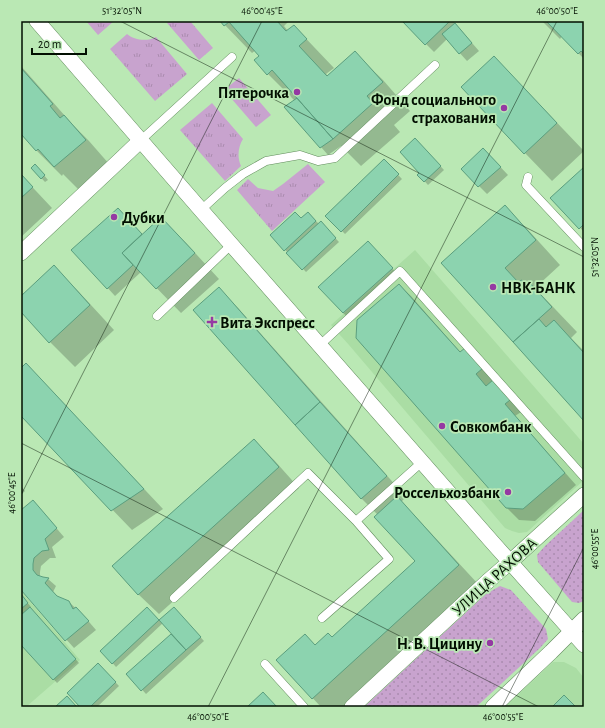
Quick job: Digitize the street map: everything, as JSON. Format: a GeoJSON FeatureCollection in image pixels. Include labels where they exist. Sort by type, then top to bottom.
{"type":"FeatureCollection","features":[{"type":"Feature","properties":{"kind":"street"},"geometry":{"type":"LineString","coordinates":[[45,24],[140,141],[584,645]]}},
{"type":"Feature","properties":{"kind":"street"},"geometry":{"type":"LineString","coordinates":[[21,252],[140,141]]}},
{"type":"Feature","properties":{"kind":"street","name":"УЛИЦА РАХОВА"},"geometry":{"type":"LineString","coordinates":[[352,707],[488,581],[584,495]]}},
{"type":"Feature","properties":{"kind":"street"},"geometry":{"type":"LineString","coordinates":[[494,707],[584,620]]}},
{"type":"Feature","properties":{"kind":"lane"},"geometry":{"type":"LineString","coordinates":[[140,141],[232,57]]}},
{"type":"Feature","properties":{"kind":"lane"},"geometry":{"type":"LineString","coordinates":[[201,210],[243,174],[266,161],[300,155],[318,161],[334,158],[435,65]]}},
{"type":"Feature","properties":{"kind":"lane"},"geometry":{"type":"LineString","coordinates":[[528,177],[526,185],[584,247]]}},
{"type":"Feature","properties":{"kind":"lane"},"geometry":{"type":"LineString","coordinates":[[157,316],[232,245]]}},
{"type":"Feature","properties":{"kind":"lane"},"geometry":{"type":"LineString","coordinates":[[320,346],[400,271],[584,477]]}},
{"type":"Feature","properties":{"kind":"lane"},"geometry":{"type":"LineString","coordinates":[[356,521],[422,462]]}},
{"type":"Feature","properties":{"kind":"lane"},"geometry":{"type":"LineString","coordinates":[[174,598],[308,473],[356,521],[389,559],[322,618]]}},
{"type":"Feature","properties":{"kind":"lane"},"geometry":{"type":"LineString","coordinates":[[265,664],[304,707]]}},
{"type":"Feature","properties":{"kind":"shaded area"},"geometry":{"type":"Polygon","coordinates":[[[415,250],[584,444],[584,480],[527,532],[519,533],[505,528],[331,325],[415,250]]]}},
{"type":"Feature","properties":{"kind":"shaded area"},"geometry":{"type":"Polygon","coordinates":[[[21,591],[80,660],[26,707],[21,707],[21,591]]]}},
{"type":"Feature","properties":{"kind":"shaded area"},"geometry":{"type":"Polygon","coordinates":[[[553,662],[564,662],[576,668],[584,678],[584,707],[505,707],[553,662]]]}},
{"type":"Feature","properties":{"kind":"green space"},"geometry":{"type":"Polygon","coordinates":[[[86,21],[114,21],[98,35],[86,21]]]}},
{"type":"Feature","properties":{"kind":"green space"},"geometry":{"type":"Polygon","coordinates":[[[169,21],[190,21],[213,48],[199,60],[167,23],[169,21]]]}},
{"type":"Feature","properties":{"kind":"green space"},"geometry":{"type":"Polygon","coordinates":[[[127,34],[133,38],[141,40],[156,37],[187,74],[155,101],[110,49],[127,34]]]}},
{"type":"Feature","properties":{"kind":"green space"},"geometry":{"type":"Polygon","coordinates":[[[239,78],[271,115],[256,127],[224,90],[239,78]]]}},
{"type":"Feature","properties":{"kind":"green space"},"geometry":{"type":"Polygon","coordinates":[[[212,103],[243,139],[239,152],[241,166],[225,181],[180,130],[212,103]]]}},
{"type":"Feature","properties":{"kind":"green space"},"geometry":{"type":"Polygon","coordinates":[[[308,164],[325,182],[272,231],[237,190],[248,179],[258,188],[273,191],[308,164]]]}},
{"type":"Feature","properties":{"kind":"green space"},"geometry":{"type":"Polygon","coordinates":[[[584,510],[584,601],[579,603],[572,602],[538,562],[537,555],[584,510]]]}},
{"type":"Feature","properties":{"kind":"green space"},"geometry":{"type":"Polygon","coordinates":[[[500,586],[511,590],[546,629],[548,639],[476,707],[364,707],[486,594],[500,586]]]}},
{"type":"Feature","properties":{"kind":"building"},"geometry":{"type":"Polygon","coordinates":[[[220,21],[277,21],[286,31],[294,25],[307,39],[299,46],[327,76],[355,51],[383,82],[367,96],[373,103],[333,139],[272,70],[267,75],[254,60],[259,56],[229,22],[224,26],[220,21]]]}},
{"type":"Feature","properties":{"kind":"building"},"geometry":{"type":"Polygon","coordinates":[[[402,21],[450,21],[425,45],[402,21]]]}},
{"type":"Feature","properties":{"kind":"building"},"geometry":{"type":"Polygon","coordinates":[[[546,21],[584,21],[584,54],[581,51],[578,54],[546,21]]]}},
{"type":"Feature","properties":{"kind":"building"},"geometry":{"type":"Polygon","coordinates":[[[455,23],[472,43],[459,54],[442,34],[455,23]]]}},
{"type":"Feature","properties":{"kind":"building"},"geometry":{"type":"Polygon","coordinates":[[[494,56],[557,123],[524,154],[461,87],[494,56]]]}},
{"type":"Feature","properties":{"kind":"building"},"geometry":{"type":"Polygon","coordinates":[[[21,68],[53,104],[50,106],[60,118],[64,115],[86,140],[54,167],[38,149],[36,151],[21,134],[21,68]]]}},
{"type":"Feature","properties":{"kind":"building"},"geometry":{"type":"Polygon","coordinates":[[[297,98],[333,139],[320,148],[284,107],[297,98]]]}},
{"type":"Feature","properties":{"kind":"building"},"geometry":{"type":"Polygon","coordinates":[[[415,138],[441,166],[424,182],[417,175],[419,173],[400,152],[415,138]]]}},
{"type":"Feature","properties":{"kind":"building"},"geometry":{"type":"Polygon","coordinates":[[[483,148],[501,167],[478,187],[461,169],[483,148]]]}},
{"type":"Feature","properties":{"kind":"building"},"geometry":{"type":"Polygon","coordinates":[[[384,159],[399,174],[341,232],[325,216],[384,159]]]}},
{"type":"Feature","properties":{"kind":"building"},"geometry":{"type":"Polygon","coordinates":[[[35,164],[45,175],[41,179],[31,168],[35,164]]]}},
{"type":"Feature","properties":{"kind":"building"},"geometry":{"type":"Polygon","coordinates":[[[584,167],[584,224],[579,229],[550,198],[584,167]]]}},
{"type":"Feature","properties":{"kind":"building"},"geometry":{"type":"Polygon","coordinates":[[[21,174],[33,187],[21,198],[21,174]]]}},
{"type":"Feature","properties":{"kind":"building"},"geometry":{"type":"Polygon","coordinates":[[[505,205],[536,240],[505,268],[518,282],[522,280],[526,285],[529,282],[552,307],[513,342],[441,263],[505,205]]]}},
{"type":"Feature","properties":{"kind":"building"},"geometry":{"type":"Polygon","coordinates":[[[118,208],[142,234],[122,253],[133,265],[107,289],[71,250],[118,208]]]}},
{"type":"Feature","properties":{"kind":"building"},"geometry":{"type":"Polygon","coordinates":[[[295,212],[301,218],[308,212],[316,221],[284,251],[270,235],[295,212]]]}},
{"type":"Feature","properties":{"kind":"building"},"geometry":{"type":"Polygon","coordinates":[[[161,217],[195,253],[156,289],[122,253],[161,217]]]}},
{"type":"Feature","properties":{"kind":"building"},"geometry":{"type":"Polygon","coordinates":[[[321,221],[336,238],[302,270],[286,253],[321,221]]]}},
{"type":"Feature","properties":{"kind":"building"},"geometry":{"type":"Polygon","coordinates":[[[368,241],[393,268],[343,313],[318,287],[368,241]]]}},
{"type":"Feature","properties":{"kind":"building"},"geometry":{"type":"Polygon","coordinates":[[[54,265],[90,305],[49,343],[21,312],[21,296],[54,265]]]}},
{"type":"Feature","properties":{"kind":"building"},"geometry":{"type":"Polygon","coordinates":[[[399,284],[460,352],[465,348],[483,368],[476,374],[486,386],[493,380],[510,400],[505,404],[565,473],[523,509],[506,508],[356,338],[357,320],[399,284]]]}},
{"type":"Feature","properties":{"kind":"building"},"geometry":{"type":"Polygon","coordinates":[[[219,287],[320,402],[295,425],[193,310],[219,287]]]}},
{"type":"Feature","properties":{"kind":"building"},"geometry":{"type":"Polygon","coordinates":[[[539,319],[546,327],[554,320],[584,353],[584,421],[513,342],[539,319]]]}},
{"type":"Feature","properties":{"kind":"building"},"geometry":{"type":"Polygon","coordinates":[[[26,363],[144,489],[111,511],[21,416],[21,368],[26,363]]]}},
{"type":"Feature","properties":{"kind":"building"},"geometry":{"type":"Polygon","coordinates":[[[320,402],[387,476],[361,499],[295,425],[320,402]]]}},
{"type":"Feature","properties":{"kind":"building"},"geometry":{"type":"Polygon","coordinates":[[[254,439],[279,467],[138,595],[112,566],[254,439]]]}},
{"type":"Feature","properties":{"kind":"building"},"geometry":{"type":"Polygon","coordinates":[[[397,496],[459,565],[312,699],[276,660],[305,634],[315,645],[328,633],[332,637],[415,561],[374,517],[397,496]]]}},
{"type":"Feature","properties":{"kind":"building"},"geometry":{"type":"Polygon","coordinates":[[[33,500],[57,528],[45,539],[49,550],[42,551],[34,558],[33,570],[37,575],[49,578],[45,583],[57,596],[69,601],[73,609],[76,607],[89,621],[65,641],[21,590],[21,510],[33,500]]]}},
{"type":"Feature","properties":{"kind":"building"},"geometry":{"type":"Polygon","coordinates":[[[21,594],[28,603],[21,609],[21,594]]]}},
{"type":"Feature","properties":{"kind":"building"},"geometry":{"type":"Polygon","coordinates":[[[30,607],[76,659],[53,680],[21,645],[21,615],[30,607]]]}},
{"type":"Feature","properties":{"kind":"building"},"geometry":{"type":"Polygon","coordinates":[[[147,607],[159,620],[112,664],[100,651],[147,607]]]}},
{"type":"Feature","properties":{"kind":"building"},"geometry":{"type":"Polygon","coordinates":[[[174,607],[201,637],[186,650],[159,620],[174,607]]]}},
{"type":"Feature","properties":{"kind":"building"},"geometry":{"type":"Polygon","coordinates":[[[171,634],[186,650],[141,691],[126,674],[171,634]]]}},
{"type":"Feature","properties":{"kind":"building"},"geometry":{"type":"Polygon","coordinates":[[[98,663],[116,682],[90,707],[80,707],[67,693],[98,663]]]}},
{"type":"Feature","properties":{"kind":"building"},"geometry":{"type":"Polygon","coordinates":[[[263,692],[277,707],[247,707],[263,692]]]}},
{"type":"Feature","properties":{"kind":"building"},"geometry":{"type":"Polygon","coordinates":[[[564,695],[576,707],[552,707],[564,695]]]}},
{"type":"Feature","properties":{"kind":"building"},"geometry":{"type":"Polygon","coordinates":[[[67,696],[77,707],[55,707],[67,696]]]}},
{"type":"Feature","properties":{"kind":"place","name":"Пятерочка"},"geometry":{"type":"Point","coordinates":[297,92]}},
{"type":"Feature","properties":{"kind":"place","name":"Фонд социального страхования"},"geometry":{"type":"Point","coordinates":[504,108]}},
{"type":"Feature","properties":{"kind":"place","name":"Дубки"},"geometry":{"type":"Point","coordinates":[114,217]}},
{"type":"Feature","properties":{"kind":"place","name":"НВК-БАНК"},"geometry":{"type":"Point","coordinates":[493,287]}},
{"type":"Feature","properties":{"kind":"place","name":"Вита Экспресс"},"geometry":{"type":"Point","coordinates":[212,322]}},
{"type":"Feature","properties":{"kind":"place","name":"Совкомбанк"},"geometry":{"type":"Point","coordinates":[442,426]}},
{"type":"Feature","properties":{"kind":"place","name":"Россельхозбанк"},"geometry":{"type":"Point","coordinates":[508,492]}},
{"type":"Feature","properties":{"kind":"place","name":"Н. В. Цицину"},"geometry":{"type":"Point","coordinates":[490,643]}}]}
